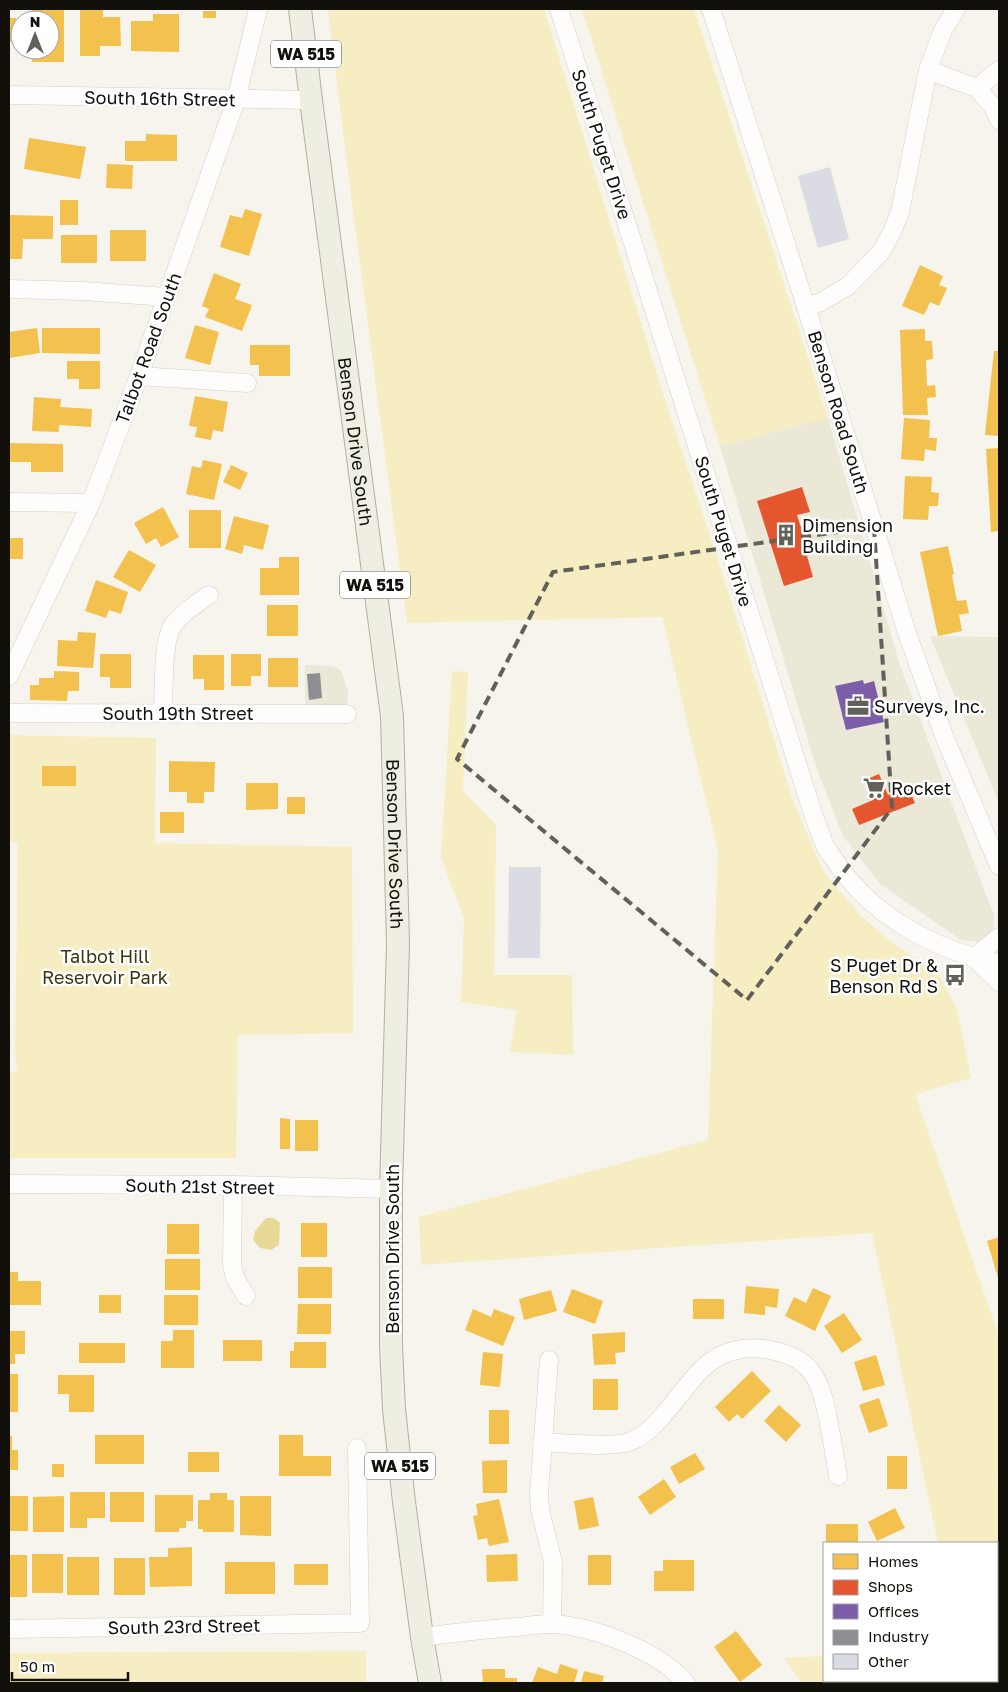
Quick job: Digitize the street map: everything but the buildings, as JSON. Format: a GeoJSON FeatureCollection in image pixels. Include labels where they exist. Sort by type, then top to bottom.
{"type":"FeatureCollection","features":[{"type":"Feature","properties":{"kind":"main road","name":"Benson Drive South"},"geometry":{"type":"LineString","coordinates":[[300,9],[392,716],[398,944],[392,1189],[391,1346],[394,1409],[404,1502],[430,1683]]}},
{"type":"Feature","properties":{"kind":"street","name":"Talbot Road South"},"geometry":{"type":"LineString","coordinates":[[9,676],[91,503],[139,376],[236,100],[258,9]]}},
{"type":"Feature","properties":{"kind":"street","name":"South Puget Drive"},"geometry":{"type":"LineString","coordinates":[[559,9],[814,817],[826,846],[844,873],[865,896],[892,918],[920,936],[973,958],[999,962]]}},
{"type":"Feature","properties":{"kind":"street","name":"Benson Road South"},"geometry":{"type":"LineString","coordinates":[[712,9],[906,633],[944,736],[999,866]]}},
{"type":"Feature","properties":{"kind":"street"},"geometry":{"type":"LineString","coordinates":[[806,307],[821,302],[848,286],[881,252],[892,232],[900,212],[928,70],[943,30],[956,9]]}},
{"type":"Feature","properties":{"kind":"street"},"geometry":{"type":"LineString","coordinates":[[928,70],[977,88],[993,106],[999,120]]}},
{"type":"Feature","properties":{"kind":"street"},"geometry":{"type":"LineString","coordinates":[[977,88],[999,70]]}},
{"type":"Feature","properties":{"kind":"street","name":"South 16th Street"},"geometry":{"type":"LineString","coordinates":[[9,95],[311,100]]}},
{"type":"Feature","properties":{"kind":"street"},"geometry":{"type":"LineString","coordinates":[[9,289],[83,290],[166,297]]}},
{"type":"Feature","properties":{"kind":"street"},"geometry":{"type":"LineString","coordinates":[[139,376],[247,383]]}},
{"type":"Feature","properties":{"kind":"street"},"geometry":{"type":"LineString","coordinates":[[9,502],[91,503]]}},
{"type":"Feature","properties":{"kind":"street"},"geometry":{"type":"LineString","coordinates":[[163,713],[167,641],[172,626],[191,607],[209,595]]}},
{"type":"Feature","properties":{"kind":"street","name":"South 19th Street"},"geometry":{"type":"LineString","coordinates":[[9,713],[347,714]]}},
{"type":"Feature","properties":{"kind":"street"},"geometry":{"type":"LineString","coordinates":[[999,937],[973,958],[999,982]]}},
{"type":"Feature","properties":{"kind":"street","name":"South 21st Street"},"geometry":{"type":"LineString","coordinates":[[9,1184],[233,1185],[392,1189]]}},
{"type":"Feature","properties":{"kind":"street"},"geometry":{"type":"LineString","coordinates":[[233,1185],[232,1264],[235,1278],[246,1296]]}},
{"type":"Feature","properties":{"kind":"street"},"geometry":{"type":"LineString","coordinates":[[542,1442],[610,1444],[629,1442],[652,1426],[701,1370],[719,1356],[737,1349],[756,1348],[778,1351],[794,1356],[818,1380],[824,1395],[838,1476]]}},
{"type":"Feature","properties":{"kind":"street"},"geometry":{"type":"LineString","coordinates":[[549,1360],[539,1493],[540,1510],[553,1562],[552,1624]]}},
{"type":"Feature","properties":{"kind":"street","name":"South 23rd Street"},"geometry":{"type":"LineString","coordinates":[[9,1629],[360,1622],[357,1448]]}},
{"type":"Feature","properties":{"kind":"street"},"geometry":{"type":"LineString","coordinates":[[422,1636],[552,1624],[620,1640],[652,1655],[686,1683]]}},
{"type":"Feature","properties":{"kind":"highlighted area"},"geometry":{"type":"Polygon","coordinates":[[[874,527],[892,808],[747,1000],[457,759],[553,572],[874,527]]]}},
{"type":"Feature","properties":{"kind":"shaded area"},"geometry":{"type":"Polygon","coordinates":[[[828,418],[900,665],[994,916],[993,929],[980,942],[961,940],[880,884],[843,836],[816,767],[720,446],[828,418]]]}},
{"type":"Feature","properties":{"kind":"shaded area"},"geometry":{"type":"Polygon","coordinates":[[[930,636],[999,637],[999,803],[930,636]]]}},
{"type":"Feature","properties":{"kind":"shaded area"},"geometry":{"type":"Polygon","coordinates":[[[305,665],[332,666],[341,670],[348,692],[347,708],[305,707],[305,665]]]}},
{"type":"Feature","properties":{"kind":"shaded area"},"geometry":{"type":"Polygon","coordinates":[[[266,1218],[274,1218],[280,1223],[279,1245],[271,1250],[260,1248],[253,1240],[255,1231],[266,1218]]]}},
{"type":"Feature","properties":{"kind":"green space"},"geometry":{"type":"Polygon","coordinates":[[[328,9],[544,9],[665,400],[716,553],[793,801],[824,873],[862,917],[893,943],[938,974],[957,1009],[971,1078],[915,1094],[999,1336],[999,1476],[997,1480],[999,1487],[999,1683],[802,1683],[784,1658],[823,1656],[823,1682],[998,1682],[998,1542],[938,1542],[872,1233],[421,1265],[419,1217],[708,1140],[718,851],[662,617],[407,623],[328,9]]]}},
{"type":"Feature","properties":{"kind":"green space"},"geometry":{"type":"Polygon","coordinates":[[[582,9],[694,9],[828,418],[720,446],[582,9]]]}},
{"type":"Feature","properties":{"kind":"green space"},"geometry":{"type":"Polygon","coordinates":[[[452,671],[468,672],[463,791],[496,825],[494,975],[572,975],[573,1055],[510,1052],[517,1010],[461,1002],[464,918],[441,858],[452,671]]]}},
{"type":"Feature","properties":{"kind":"green space","name":"Talbot Hill Reservoir Park"},"geometry":{"type":"Polygon","coordinates":[[[9,735],[156,738],[155,843],[352,847],[353,1033],[238,1035],[236,1158],[9,1158],[9,1072],[17,1071],[15,1055],[18,842],[9,841],[9,735]]]}},
{"type":"Feature","properties":{"kind":"green space"},"geometry":{"type":"Polygon","coordinates":[[[366,1651],[366,1683],[9,1683],[9,1653],[366,1651]]]}},
{"type":"Feature","properties":{"kind":"place","name":"Dimension Building"},"geometry":{"type":"Point","coordinates":[786,535]}},
{"type":"Feature","properties":{"kind":"place","name":"Surveys, Inc."},"geometry":{"type":"Point","coordinates":[858,706]}},
{"type":"Feature","properties":{"kind":"place","name":"Rocket"},"geometry":{"type":"Point","coordinates":[874,788]}},
{"type":"Feature","properties":{"kind":"place","name":"S Puget Dr & Benson Rd S"},"geometry":{"type":"Point","coordinates":[955,975]}}]}
